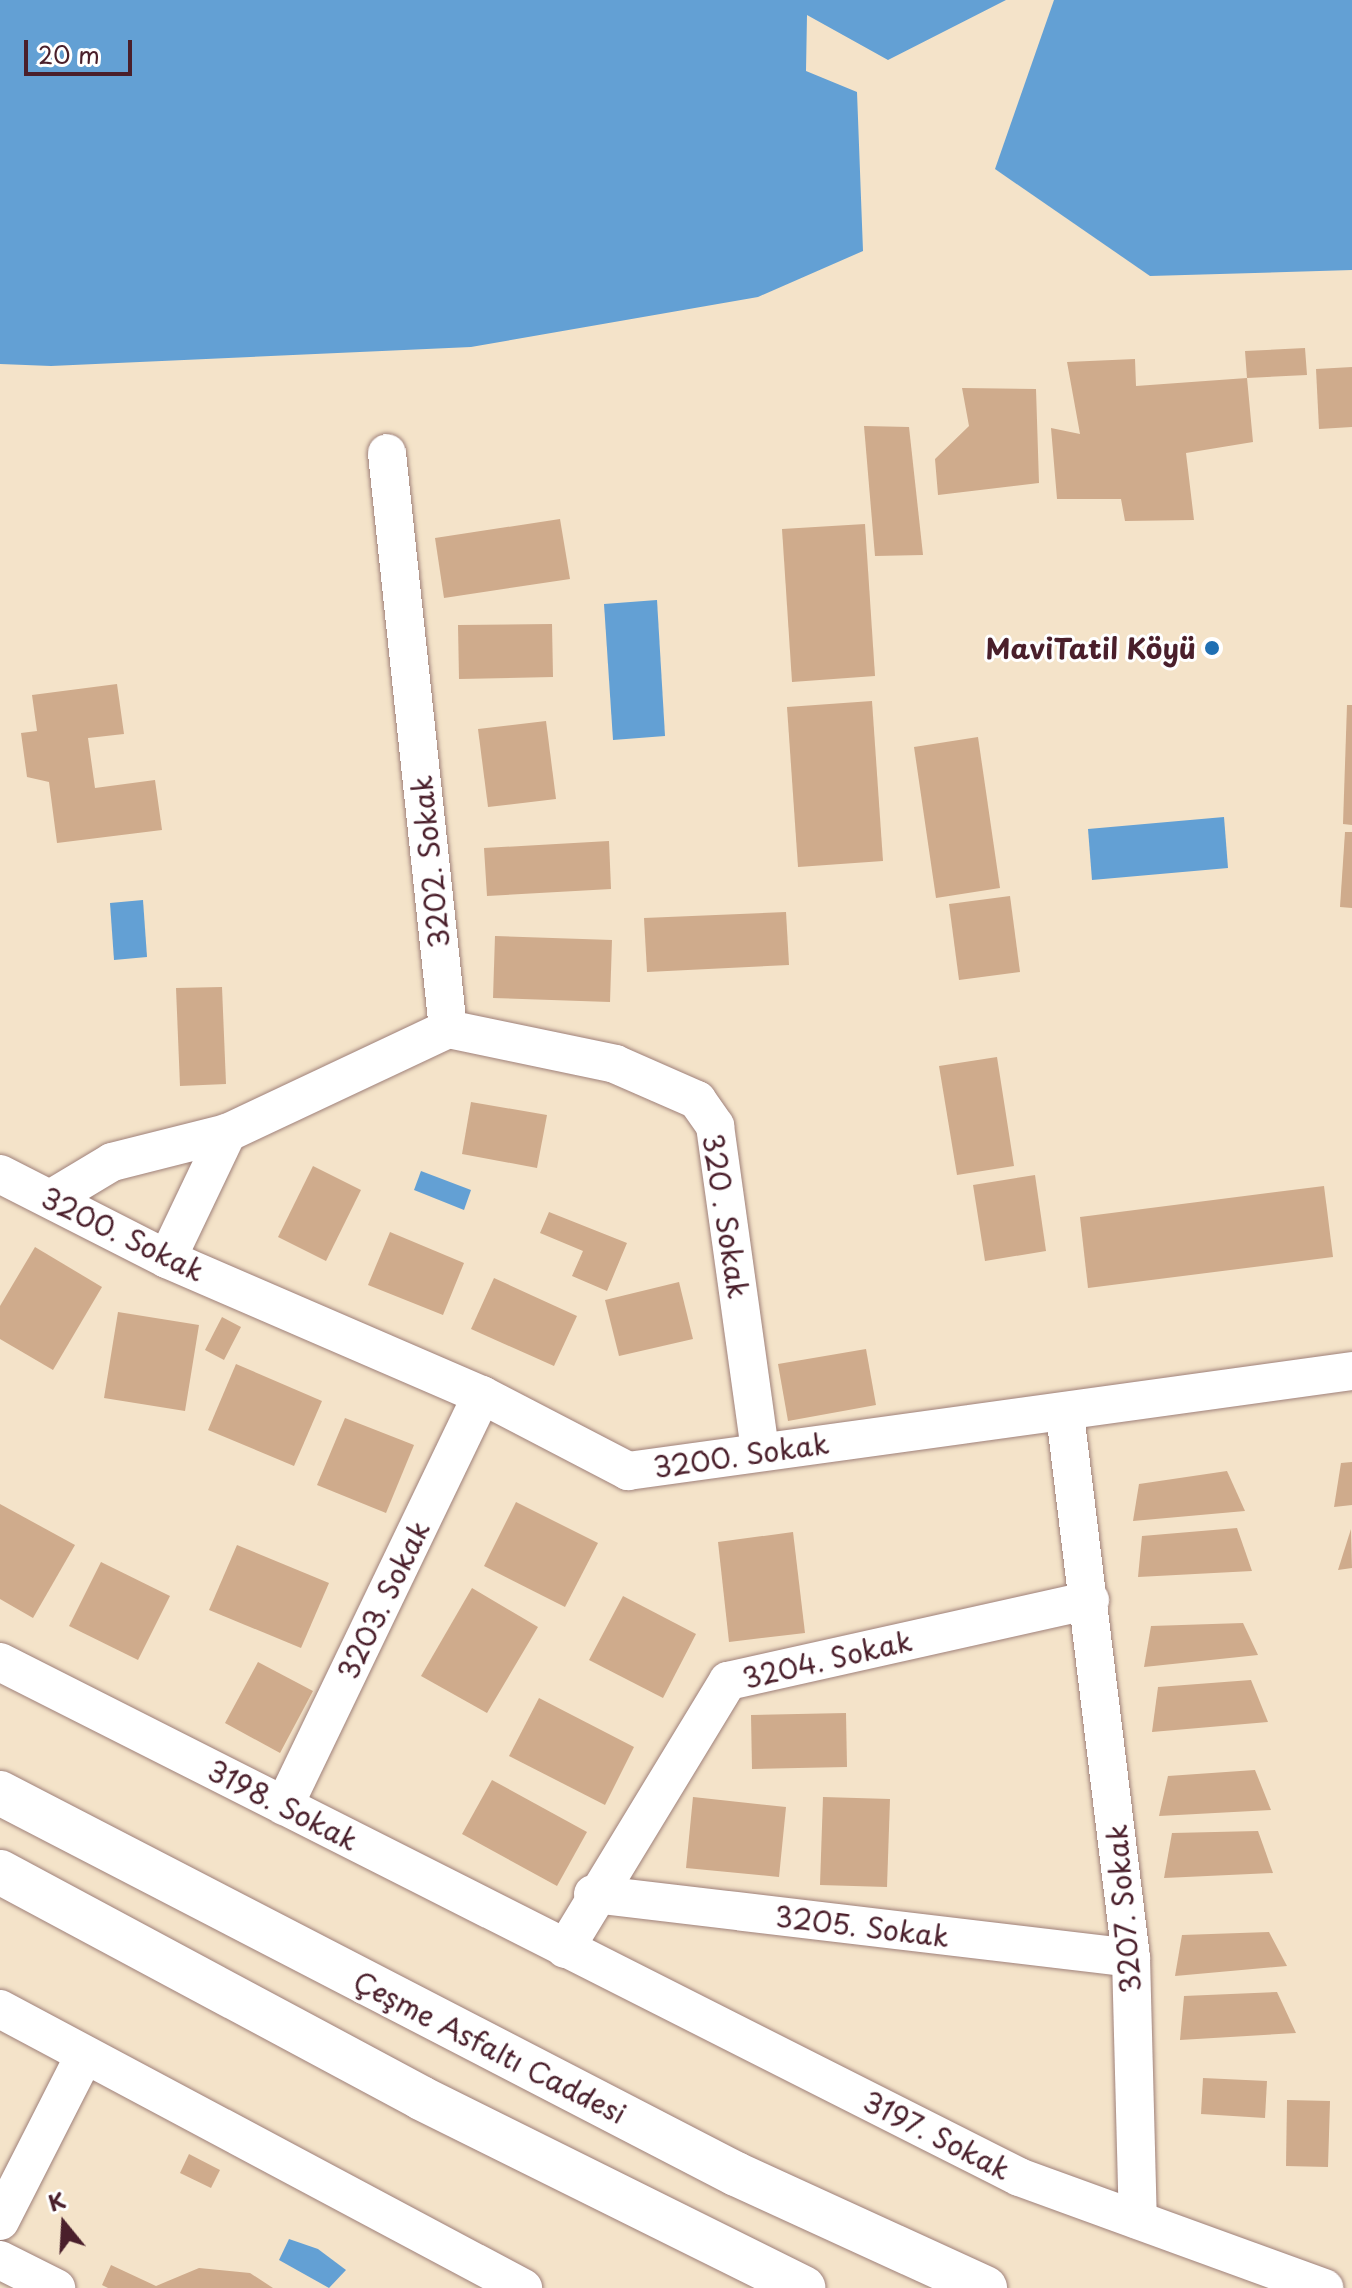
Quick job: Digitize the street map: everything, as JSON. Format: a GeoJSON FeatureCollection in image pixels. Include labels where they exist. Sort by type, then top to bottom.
{"type":"FeatureCollection","features":[{"type":"Feature","properties":{"kind":"highway","name":"Çeşme Asfaltı Caddesi"},"geometry":{"type":"LineString","coordinates":[[0,1793],[736,2174],[985,2288]]}},
{"type":"Feature","properties":{"kind":"highway"},"geometry":{"type":"LineString","coordinates":[[0,1872],[421,2098],[803,2288]]}},
{"type":"Feature","properties":{"kind":"street","name":"3202. Sokak"},"geometry":{"type":"LineString","coordinates":[[387,453],[448,1029]]}},
{"type":"Feature","properties":{"kind":"street"},"geometry":{"type":"LineString","coordinates":[[52,1198],[112,1162],[227,1133],[448,1029]]}},
{"type":"Feature","properties":{"kind":"street","name":"320 . Sokak"},"geometry":{"type":"LineString","coordinates":[[448,1029],[615,1064],[697,1100],[715,1126],[760,1451]]}},
{"type":"Feature","properties":{"kind":"street"},"geometry":{"type":"LineString","coordinates":[[167,1259],[227,1133]]}},
{"type":"Feature","properties":{"kind":"street","name":"3200. Sokak"},"geometry":{"type":"LineString","coordinates":[[0,1174],[167,1259],[482,1395],[628,1471],[760,1451],[1065,1414],[1352,1371]]}},
{"type":"Feature","properties":{"kind":"street","name":"3203. Sokak"},"geometry":{"type":"LineString","coordinates":[[284,1806],[482,1395]]}},
{"type":"Feature","properties":{"kind":"street","name":"3207. Sokak"},"geometry":{"type":"LineString","coordinates":[[1065,1414],[1090,1600],[1131,1958],[1138,2220]]}},
{"type":"Feature","properties":{"kind":"street","name":"3204. Sokak"},"geometry":{"type":"LineString","coordinates":[[565,1949],[593,1894],[728,1681],[1090,1600]]}},
{"type":"Feature","properties":{"kind":"street","name":"3198. Sokak"},"geometry":{"type":"LineString","coordinates":[[0,1662],[565,1949]]}},
{"type":"Feature","properties":{"kind":"street","name":"3205. Sokak"},"geometry":{"type":"LineString","coordinates":[[593,1894],[1131,1958]]}},
{"type":"Feature","properties":{"kind":"street","name":"3197. Sokak"},"geometry":{"type":"LineString","coordinates":[[565,1949],[1019,2177],[1324,2288]]}},
{"type":"Feature","properties":{"kind":"street"},"geometry":{"type":"LineString","coordinates":[[0,2009],[523,2288]]}},
{"type":"Feature","properties":{"kind":"street"},"geometry":{"type":"LineString","coordinates":[[0,2221],[84,2056]]}},
{"type":"Feature","properties":{"kind":"street"},"geometry":{"type":"LineString","coordinates":[[0,2260],[56,2288]]}},
{"type":"Feature","properties":{"kind":"water"},"geometry":{"type":"Polygon","coordinates":[[[0,0],[1006,0],[888,60],[807,15],[806,71],[857,92],[863,251],[758,297],[471,347],[51,366],[0,364],[0,0]]]}},
{"type":"Feature","properties":{"kind":"water"},"geometry":{"type":"Polygon","coordinates":[[[1054,0],[1352,0],[1352,270],[1150,276],[995,169],[1054,0]]]}},
{"type":"Feature","properties":{"kind":"water"},"geometry":{"type":"Polygon","coordinates":[[[657,600],[665,736],[613,740],[604,604],[657,600]]]}},
{"type":"Feature","properties":{"kind":"water"},"geometry":{"type":"Polygon","coordinates":[[[1224,817],[1228,868],[1092,880],[1088,829],[1224,817]]]}},
{"type":"Feature","properties":{"kind":"water"},"geometry":{"type":"Polygon","coordinates":[[[143,900],[147,957],[114,960],[110,903],[143,900]]]}},
{"type":"Feature","properties":{"kind":"water"},"geometry":{"type":"Polygon","coordinates":[[[421,1171],[471,1190],[464,1210],[414,1190],[421,1171]]]}},
{"type":"Feature","properties":{"kind":"water"},"geometry":{"type":"Polygon","coordinates":[[[289,2239],[318,2249],[346,2270],[329,2288],[279,2260],[289,2239]]]}},
{"type":"Feature","properties":{"kind":"building"},"geometry":{"type":"Polygon","coordinates":[[[1305,348],[1307,375],[1247,378],[1245,351],[1305,348]]]}},
{"type":"Feature","properties":{"kind":"building"},"geometry":{"type":"Polygon","coordinates":[[[1135,359],[1136,386],[1247,378],[1253,442],[1186,453],[1194,520],[1125,521],[1121,499],[1057,499],[1051,428],[1080,434],[1067,362],[1135,359]]]}},
{"type":"Feature","properties":{"kind":"building"},"geometry":{"type":"Polygon","coordinates":[[[1352,367],[1352,427],[1319,429],[1316,369],[1352,367]]]}},
{"type":"Feature","properties":{"kind":"building"},"geometry":{"type":"Polygon","coordinates":[[[962,388],[1036,389],[1039,483],[938,495],[935,459],[969,426],[962,388]]]}},
{"type":"Feature","properties":{"kind":"building"},"geometry":{"type":"Polygon","coordinates":[[[864,426],[909,427],[923,555],[875,556],[864,426]]]}},
{"type":"Feature","properties":{"kind":"building"},"geometry":{"type":"Polygon","coordinates":[[[560,519],[570,579],[444,598],[435,538],[560,519]]]}},
{"type":"Feature","properties":{"kind":"building"},"geometry":{"type":"Polygon","coordinates":[[[865,524],[875,676],[792,682],[782,529],[865,524]]]}},
{"type":"Feature","properties":{"kind":"building"},"geometry":{"type":"Polygon","coordinates":[[[552,624],[553,677],[459,679],[458,625],[552,624]]]}},
{"type":"Feature","properties":{"kind":"building"},"geometry":{"type":"Polygon","coordinates":[[[117,684],[124,734],[88,738],[95,788],[155,780],[162,830],[57,843],[49,782],[27,777],[21,733],[37,731],[32,695],[117,684]]]}},
{"type":"Feature","properties":{"kind":"building"},"geometry":{"type":"Polygon","coordinates":[[[872,701],[883,861],[798,867],[787,707],[872,701]]]}},
{"type":"Feature","properties":{"kind":"building"},"geometry":{"type":"Polygon","coordinates":[[[1347,705],[1352,705],[1352,825],[1343,824],[1347,705]]]}},
{"type":"Feature","properties":{"kind":"building"},"geometry":{"type":"Polygon","coordinates":[[[546,721],[556,799],[488,807],[478,729],[546,721]]]}},
{"type":"Feature","properties":{"kind":"building"},"geometry":{"type":"Polygon","coordinates":[[[978,737],[1000,888],[936,898],[914,747],[978,737]]]}},
{"type":"Feature","properties":{"kind":"building"},"geometry":{"type":"Polygon","coordinates":[[[1345,832],[1352,832],[1352,908],[1340,907],[1345,832]]]}},
{"type":"Feature","properties":{"kind":"building"},"geometry":{"type":"Polygon","coordinates":[[[609,841],[611,889],[487,896],[484,848],[609,841]]]}},
{"type":"Feature","properties":{"kind":"building"},"geometry":{"type":"Polygon","coordinates":[[[1010,896],[1020,972],[959,980],[949,904],[1010,896]]]}},
{"type":"Feature","properties":{"kind":"building"},"geometry":{"type":"Polygon","coordinates":[[[786,912],[789,965],[647,972],[644,918],[786,912]]]}},
{"type":"Feature","properties":{"kind":"building"},"geometry":{"type":"Polygon","coordinates":[[[495,936],[612,940],[610,1002],[493,998],[495,936]]]}},
{"type":"Feature","properties":{"kind":"building"},"geometry":{"type":"Polygon","coordinates":[[[222,987],[226,1084],[180,1086],[176,988],[222,987]]]}},
{"type":"Feature","properties":{"kind":"building"},"geometry":{"type":"Polygon","coordinates":[[[997,1057],[1014,1166],[957,1175],[939,1066],[997,1057]]]}},
{"type":"Feature","properties":{"kind":"building"},"geometry":{"type":"Polygon","coordinates":[[[471,1102],[547,1115],[537,1168],[462,1154],[471,1102]]]}},
{"type":"Feature","properties":{"kind":"building"},"geometry":{"type":"Polygon","coordinates":[[[313,1166],[361,1190],[326,1261],[278,1237],[313,1166]]]}},
{"type":"Feature","properties":{"kind":"building"},"geometry":{"type":"Polygon","coordinates":[[[1035,1175],[1046,1251],[985,1261],[973,1185],[1035,1175]]]}},
{"type":"Feature","properties":{"kind":"building"},"geometry":{"type":"Polygon","coordinates":[[[1324,1186],[1333,1257],[1088,1288],[1080,1217],[1324,1186]]]}},
{"type":"Feature","properties":{"kind":"building"},"geometry":{"type":"Polygon","coordinates":[[[549,1212],[627,1243],[607,1291],[572,1276],[583,1251],[540,1233],[549,1212]]]}},
{"type":"Feature","properties":{"kind":"building"},"geometry":{"type":"Polygon","coordinates":[[[390,1232],[464,1263],[443,1315],[368,1285],[390,1232]]]}},
{"type":"Feature","properties":{"kind":"building"},"geometry":{"type":"Polygon","coordinates":[[[35,1247],[102,1287],[53,1370],[0,1339],[0,1306],[35,1247]]]}},
{"type":"Feature","properties":{"kind":"building"},"geometry":{"type":"Polygon","coordinates":[[[494,1278],[577,1316],[554,1366],[471,1329],[494,1278]]]}},
{"type":"Feature","properties":{"kind":"building"},"geometry":{"type":"Polygon","coordinates":[[[679,1282],[693,1339],[619,1356],[605,1300],[679,1282]]]}},
{"type":"Feature","properties":{"kind":"building"},"geometry":{"type":"Polygon","coordinates":[[[118,1312],[199,1325],[185,1411],[104,1398],[118,1312]]]}},
{"type":"Feature","properties":{"kind":"building"},"geometry":{"type":"Polygon","coordinates":[[[222,1317],[241,1327],[224,1360],[205,1350],[222,1317]]]}},
{"type":"Feature","properties":{"kind":"building"},"geometry":{"type":"Polygon","coordinates":[[[866,1349],[876,1405],[788,1421],[778,1364],[866,1349]]]}},
{"type":"Feature","properties":{"kind":"building"},"geometry":{"type":"Polygon","coordinates":[[[236,1364],[322,1401],[294,1466],[208,1430],[236,1364]]]}},
{"type":"Feature","properties":{"kind":"building"},"geometry":{"type":"Polygon","coordinates":[[[345,1418],[414,1445],[386,1513],[317,1485],[345,1418]]]}},
{"type":"Feature","properties":{"kind":"building"},"geometry":{"type":"Polygon","coordinates":[[[1352,1462],[1352,1505],[1334,1507],[1341,1463],[1352,1462]]]}},
{"type":"Feature","properties":{"kind":"building"},"geometry":{"type":"Polygon","coordinates":[[[1227,1471],[1245,1511],[1133,1521],[1139,1484],[1227,1471]]]}},
{"type":"Feature","properties":{"kind":"building"},"geometry":{"type":"Polygon","coordinates":[[[516,1502],[598,1543],[565,1607],[484,1566],[516,1502]]]}},
{"type":"Feature","properties":{"kind":"building"},"geometry":{"type":"Polygon","coordinates":[[[0,1504],[75,1545],[33,1618],[0,1599],[0,1504]]]}},
{"type":"Feature","properties":{"kind":"building"},"geometry":{"type":"Polygon","coordinates":[[[1237,1528],[1252,1571],[1138,1577],[1142,1536],[1237,1528]]]}},
{"type":"Feature","properties":{"kind":"building"},"geometry":{"type":"Polygon","coordinates":[[[1351,1529],[1352,1568],[1338,1570],[1351,1529]]]}},
{"type":"Feature","properties":{"kind":"building"},"geometry":{"type":"Polygon","coordinates":[[[793,1532],[805,1633],[729,1642],[718,1542],[793,1532]]]}},
{"type":"Feature","properties":{"kind":"building"},"geometry":{"type":"Polygon","coordinates":[[[237,1545],[329,1583],[301,1648],[209,1610],[237,1545]]]}},
{"type":"Feature","properties":{"kind":"building"},"geometry":{"type":"Polygon","coordinates":[[[101,1562],[170,1596],[138,1660],[69,1626],[101,1562]]]}},
{"type":"Feature","properties":{"kind":"building"},"geometry":{"type":"Polygon","coordinates":[[[472,1588],[538,1627],[487,1713],[421,1676],[472,1588]]]}},
{"type":"Feature","properties":{"kind":"building"},"geometry":{"type":"Polygon","coordinates":[[[623,1596],[696,1634],[663,1698],[589,1660],[623,1596]]]}},
{"type":"Feature","properties":{"kind":"building"},"geometry":{"type":"Polygon","coordinates":[[[1243,1623],[1258,1655],[1144,1667],[1151,1626],[1243,1623]]]}},
{"type":"Feature","properties":{"kind":"building"},"geometry":{"type":"Polygon","coordinates":[[[258,1662],[313,1691],[280,1753],[225,1723],[258,1662]]]}},
{"type":"Feature","properties":{"kind":"building"},"geometry":{"type":"Polygon","coordinates":[[[1251,1680],[1268,1722],[1152,1732],[1158,1687],[1251,1680]]]}},
{"type":"Feature","properties":{"kind":"building"},"geometry":{"type":"Polygon","coordinates":[[[539,1698],[634,1747],[605,1805],[509,1756],[539,1698]]]}},
{"type":"Feature","properties":{"kind":"building"},"geometry":{"type":"Polygon","coordinates":[[[846,1713],[847,1767],[752,1769],[751,1715],[846,1713]]]}},
{"type":"Feature","properties":{"kind":"building"},"geometry":{"type":"Polygon","coordinates":[[[1255,1770],[1271,1810],[1159,1816],[1168,1776],[1255,1770]]]}},
{"type":"Feature","properties":{"kind":"building"},"geometry":{"type":"Polygon","coordinates":[[[492,1780],[587,1832],[557,1886],[462,1834],[492,1780]]]}},
{"type":"Feature","properties":{"kind":"building"},"geometry":{"type":"Polygon","coordinates":[[[693,1797],[786,1807],[779,1877],[686,1868],[693,1797]]]}},
{"type":"Feature","properties":{"kind":"building"},"geometry":{"type":"Polygon","coordinates":[[[823,1797],[890,1799],[887,1887],[820,1885],[823,1797]]]}},
{"type":"Feature","properties":{"kind":"building"},"geometry":{"type":"Polygon","coordinates":[[[1258,1831],[1273,1873],[1164,1878],[1172,1833],[1258,1831]]]}},
{"type":"Feature","properties":{"kind":"building"},"geometry":{"type":"Polygon","coordinates":[[[1269,1932],[1287,1966],[1175,1976],[1182,1935],[1269,1932]]]}},
{"type":"Feature","properties":{"kind":"building"},"geometry":{"type":"Polygon","coordinates":[[[1277,1992],[1296,2033],[1180,2040],[1184,1996],[1277,1992]]]}},
{"type":"Feature","properties":{"kind":"building"},"geometry":{"type":"Polygon","coordinates":[[[1203,2078],[1267,2081],[1265,2118],[1201,2114],[1203,2078]]]}},
{"type":"Feature","properties":{"kind":"building"},"geometry":{"type":"Polygon","coordinates":[[[1287,2100],[1330,2101],[1328,2167],[1286,2166],[1287,2100]]]}},
{"type":"Feature","properties":{"kind":"building"},"geometry":{"type":"Polygon","coordinates":[[[189,2154],[220,2170],[211,2188],[180,2173],[189,2154]]]}},
{"type":"Feature","properties":{"kind":"building"},"geometry":{"type":"Polygon","coordinates":[[[111,2265],[156,2286],[199,2268],[250,2273],[273,2288],[108,2288],[102,2285],[111,2265]]]}},
{"type":"Feature","properties":{"kind":"place","name":"MaviTatil Köyü"},"geometry":{"type":"Point","coordinates":[1212,648]}}]}
